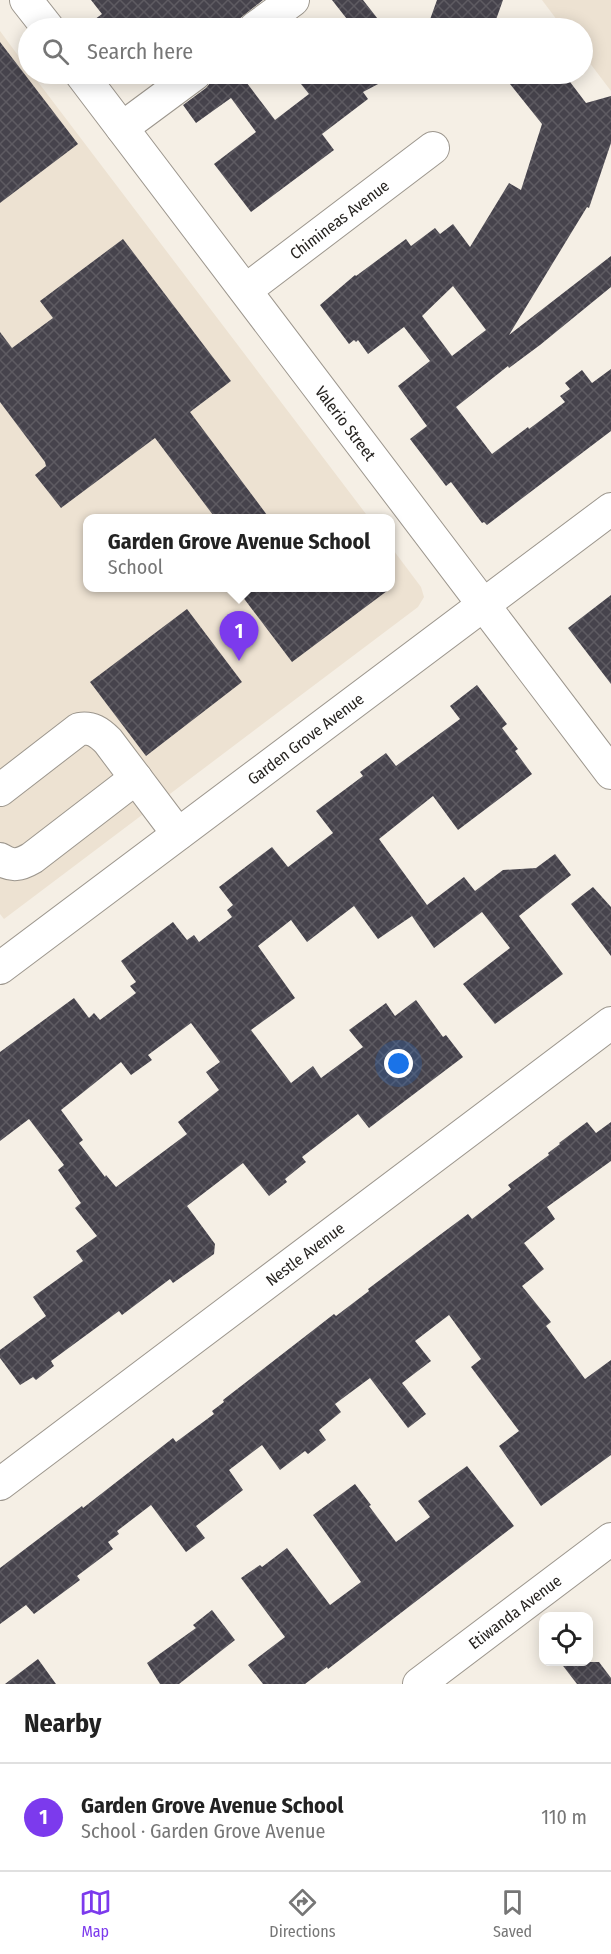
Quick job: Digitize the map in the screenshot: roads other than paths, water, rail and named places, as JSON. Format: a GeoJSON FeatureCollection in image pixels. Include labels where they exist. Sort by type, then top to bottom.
{"type":"FeatureCollection","features":[{"type":"Feature","properties":{"kind":"street"},"geometry":{"type":"LineString","coordinates":[[26,0],[40,18]]}},
{"type":"Feature","properties":{"kind":"street"},"geometry":{"type":"LineString","coordinates":[[269,18],[293,0]]}},
{"type":"Feature","properties":{"kind":"street","name":"Valerio Street"},"geometry":{"type":"LineString","coordinates":[[89,84],[611,773]]}},
{"type":"Feature","properties":{"kind":"street"},"geometry":{"type":"LineString","coordinates":[[122,128],[181,84]]}},
{"type":"Feature","properties":{"kind":"street","name":"Chimineas Avenue"},"geometry":{"type":"LineString","coordinates":[[246,290],[433,148]]}},
{"type":"Feature","properties":{"kind":"street","name":"Garden Grove Avenue"},"geometry":{"type":"LineString","coordinates":[[0,968],[611,509]]}},
{"type":"Feature","properties":{"kind":"street"},"geometry":{"type":"LineString","coordinates":[[0,790],[79,729],[87,728],[99,732],[108,741],[178,834]]}},
{"type":"Feature","properties":{"kind":"street"},"geometry":{"type":"LineString","coordinates":[[0,859],[11,865],[21,864],[32,858],[136,778]]}},
{"type":"Feature","properties":{"kind":"street","name":"Nestle Avenue"},"geometry":{"type":"LineString","coordinates":[[0,1484],[611,1023]]}},
{"type":"Feature","properties":{"kind":"street","name":"Etiwanda Avenue"},"geometry":{"type":"LineString","coordinates":[[419,1684],[611,1539]]}},
{"type":"Feature","properties":{"kind":"place","name":"Garden Grove Avenue School"},"geometry":{"type":"Point","coordinates":[239,661]}}]}
